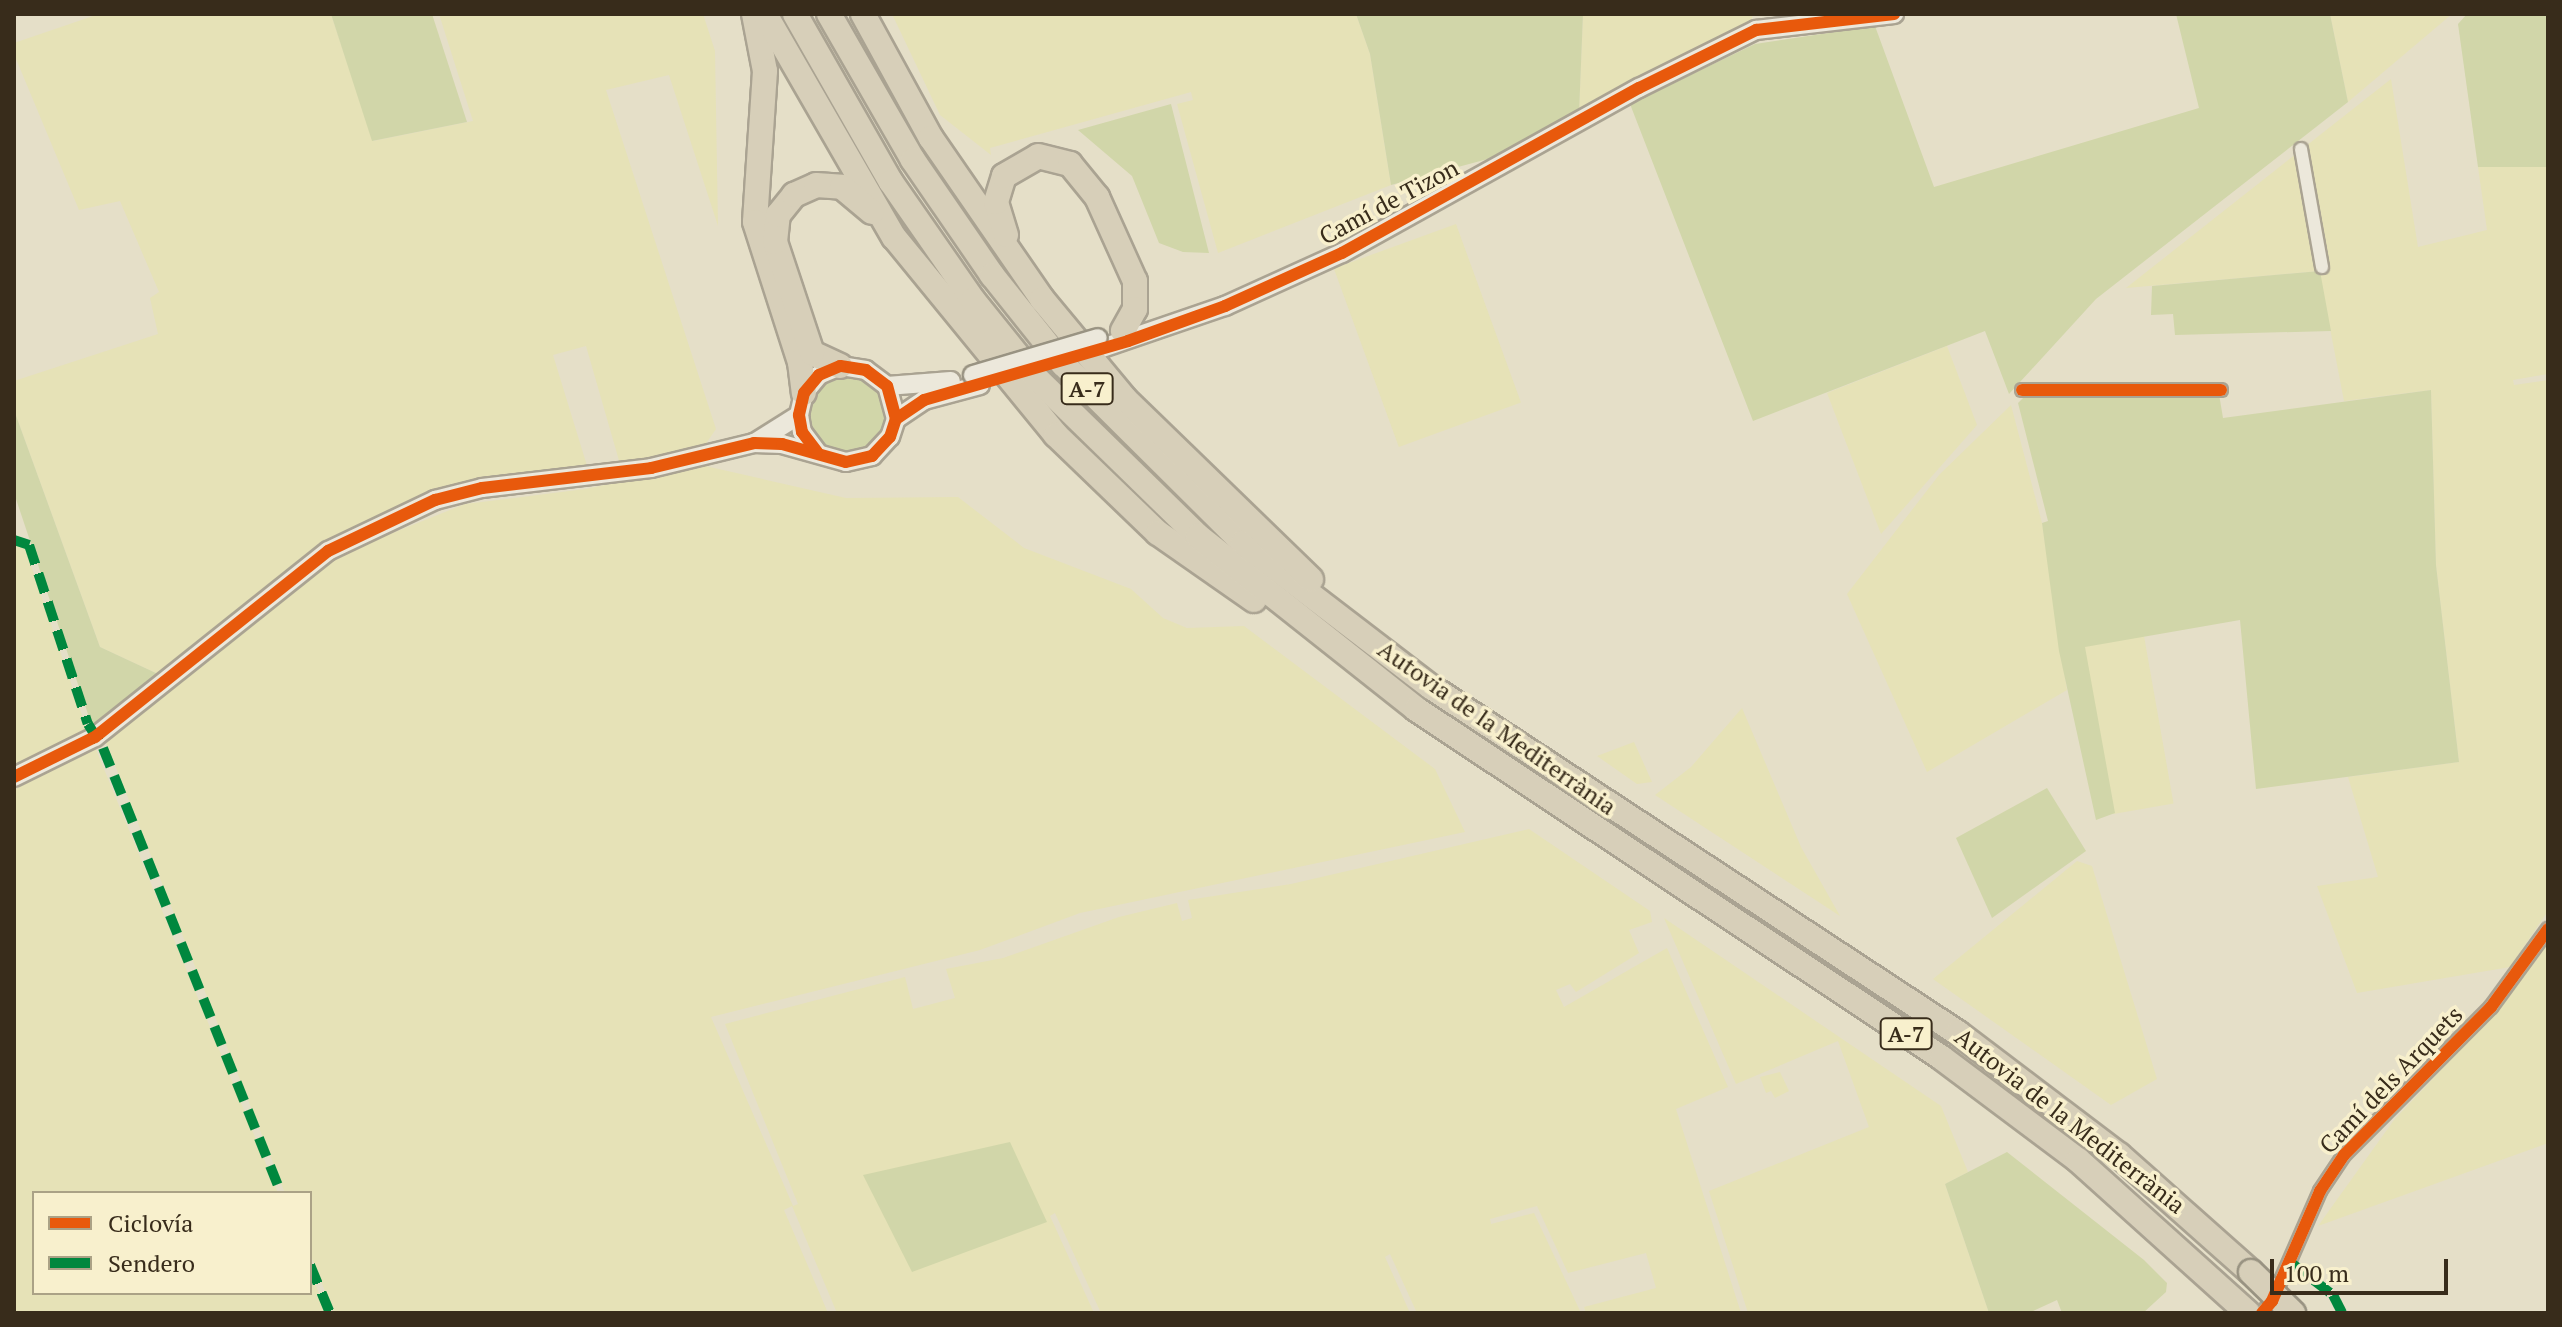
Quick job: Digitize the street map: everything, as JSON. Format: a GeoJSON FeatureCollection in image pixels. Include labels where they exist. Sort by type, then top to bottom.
{"type":"FeatureCollection","features":[{"type":"Feature","properties":{"kind":"highway"},"geometry":{"type":"LineString","coordinates":[[754,14],[765,71],[755,222],[800,362],[802,404]]}},
{"type":"Feature","properties":{"kind":"highway"},"geometry":{"type":"LineString","coordinates":[[765,14],[894,237]]}},
{"type":"Feature","properties":{"kind":"highway","name":"Autovia de la Mediterrània"},"geometry":{"type":"LineString","coordinates":[[795,14],[891,182],[1034,376],[1198,536],[1378,682],[1942,1058],[2078,1160],[2248,1313]]}},
{"type":"Feature","properties":{"kind":"highway","name":"Autovia de la Mediterrània"},"geometry":{"type":"LineString","coordinates":[[829,14],[913,160],[992,275],[1063,364],[1243,543],[1431,687],[1958,1033],[2119,1155],[2293,1313]]}},
{"type":"Feature","properties":{"kind":"highway"},"geometry":{"type":"LineString","coordinates":[[863,14],[931,138],[1016,264],[1125,399],[1327,594],[1339,616]]}},
{"type":"Feature","properties":{"kind":"highway"},"geometry":{"type":"LineString","coordinates":[[1016,264],[998,219],[998,189],[1004,176],[1026,160],[1054,157],[1084,176],[1135,281],[1135,309],[1123,331]]}},
{"type":"Feature","properties":{"kind":"highway"},"geometry":{"type":"LineString","coordinates":[[840,366],[812,353],[775,242],[778,215],[794,195],[816,185],[842,187],[864,203],[1056,435],[1125,504],[1352,675],[1378,682]]}},
{"type":"Feature","properties":{"kind":"street","name":"Camí de Tizon"},"geometry":{"type":"LineString","coordinates":[[896,419],[924,400],[976,380],[1225,306],[1342,253],[1756,30],[1894,14]]}},
{"type":"Feature","properties":{"kind":"street"},"geometry":{"type":"LineString","coordinates":[[2301,149],[2322,267]]}},
{"type":"Feature","properties":{"kind":"street","name":"Camí de Tizon"},"geometry":{"type":"LineString","coordinates":[[1100,343],[1332,247],[1527,153]]}},
{"type":"Feature","properties":{"kind":"street"},"geometry":{"type":"LineString","coordinates":[[14,777],[95,737],[328,551],[435,500],[482,488],[651,468],[754,443],[817,452],[846,462],[872,456],[890,437],[896,419],[887,386],[866,370],[840,366],[819,375],[802,404],[754,443]]}},
{"type":"Feature","properties":{"kind":"street","name":"Camí de Tizon"},"geometry":{"type":"LineString","coordinates":[[887,386],[931,386],[976,380]]}},
{"type":"Feature","properties":{"kind":"street"},"geometry":{"type":"LineString","coordinates":[[2022,390],[2221,390]]}},
{"type":"Feature","properties":{"kind":"street"},"geometry":{"type":"LineString","coordinates":[[802,404],[802,432],[817,452]]}},
{"type":"Feature","properties":{"kind":"street","name":"Camí dels Arquets"},"geometry":{"type":"LineString","coordinates":[[2262,1313],[2272,1301],[2320,1191],[2344,1155],[2491,1007],[2548,929]]}},
{"type":"Feature","properties":{"kind":"shaded area"},"geometry":{"type":"Polygon","coordinates":[[[99,14],[331,14],[373,141],[473,121],[439,14],[703,14],[715,51],[718,226],[669,75],[606,90],[716,429],[705,445],[620,464],[586,346],[553,355],[588,469],[476,483],[337,538],[158,674],[100,647],[14,410],[14,381],[158,334],[150,298],[159,292],[120,201],[79,210],[14,54],[14,43],[99,14]]]}},
{"type":"Feature","properties":{"kind":"shaded area"},"geometry":{"type":"Polygon","coordinates":[[[892,14],[1356,14],[1370,54],[1391,185],[1218,253],[1177,104],[1193,100],[1191,92],[990,148],[991,155],[940,115],[892,14]]]}},
{"type":"Feature","properties":{"kind":"shaded area"},"geometry":{"type":"Polygon","coordinates":[[[1583,14],[1753,14],[1750,25],[1579,114],[1583,14]]]}},
{"type":"Feature","properties":{"kind":"shaded area"},"geometry":{"type":"Polygon","coordinates":[[[2330,14],[2452,14],[2348,102],[2330,14]]]}},
{"type":"Feature","properties":{"kind":"shaded area"},"geometry":{"type":"Polygon","coordinates":[[[2391,79],[2418,247],[2487,230],[2478,167],[2548,167],[2548,374],[2513,380],[2514,385],[2548,380],[2548,911],[2510,967],[2357,993],[2317,886],[2378,877],[2348,777],[2459,762],[2436,565],[2431,390],[2344,401],[2319,271],[2126,288],[2391,79]]]}},
{"type":"Feature","properties":{"kind":"shaded area"},"geometry":{"type":"Polygon","coordinates":[[[1456,224],[1521,403],[1399,447],[1334,268],[1456,224]]]}},
{"type":"Feature","properties":{"kind":"shaded area"},"geometry":{"type":"Polygon","coordinates":[[[1947,346],[1977,425],[1881,534],[1827,393],[1947,346]]]}},
{"type":"Feature","properties":{"kind":"shaded area"},"geometry":{"type":"Polygon","coordinates":[[[2011,405],[2042,523],[2067,690],[1927,772],[1847,594],[1939,475],[2011,405]]]}},
{"type":"Feature","properties":{"kind":"shaded area"},"geometry":{"type":"Polygon","coordinates":[[[701,465],[846,498],[958,497],[1024,548],[1131,589],[1163,618],[1187,628],[1244,626],[1435,769],[1465,832],[1080,913],[980,950],[711,1017],[793,1206],[798,1204],[725,1024],[905,977],[913,1009],[955,998],[946,969],[1003,958],[1119,917],[1177,903],[1182,921],[1192,918],[1188,900],[1291,884],[1529,829],[1650,911],[1652,922],[1629,930],[1639,953],[1576,992],[1570,984],[1556,990],[1564,1007],[1667,948],[1728,1087],[1676,1109],[1741,1313],[1586,1313],[1584,1307],[1656,1288],[1646,1253],[1568,1273],[1537,1206],[1490,1219],[1491,1224],[1534,1213],[1581,1313],[1417,1313],[1390,1254],[1385,1257],[1410,1313],[1101,1313],[1055,1213],[1050,1216],[1094,1313],[837,1313],[792,1206],[784,1210],[828,1313],[334,1313],[312,1259],[312,1191],[284,1191],[105,740],[345,552],[465,504],[585,489],[701,465]]]}},
{"type":"Feature","properties":{"kind":"shaded area"},"geometry":{"type":"Polygon","coordinates":[[[14,542],[24,545],[87,736],[14,769],[14,542]]]}},
{"type":"Feature","properties":{"kind":"shaded area"},"geometry":{"type":"Polygon","coordinates":[[[2144,636],[2174,803],[2113,814],[2084,647],[2144,636]]]}},
{"type":"Feature","properties":{"kind":"shaded area"},"geometry":{"type":"Polygon","coordinates":[[[1742,708],[1801,847],[1840,916],[1655,795],[1691,767],[1742,708]]]}},
{"type":"Feature","properties":{"kind":"shaded area"},"geometry":{"type":"Polygon","coordinates":[[[1634,742],[1652,782],[1637,784],[1597,756],[1634,742]]]}},
{"type":"Feature","properties":{"kind":"shaded area"},"geometry":{"type":"Polygon","coordinates":[[[95,747],[277,1191],[32,1191],[32,1295],[312,1295],[312,1276],[327,1313],[14,1313],[14,790],[95,747]]]}},
{"type":"Feature","properties":{"kind":"shaded area"},"geometry":{"type":"Polygon","coordinates":[[[2077,861],[2092,866],[2157,1079],[2111,1105],[1933,979],[2077,861]]]}},
{"type":"Feature","properties":{"kind":"shaded area"},"geometry":{"type":"Polygon","coordinates":[[[1664,918],[1941,1106],[1968,1172],[1945,1184],[1989,1313],[1748,1313],[1709,1191],[1869,1127],[1838,1041],[1736,1084],[1664,918]]]}},
{"type":"Feature","properties":{"kind":"shaded area"},"geometry":{"type":"Polygon","coordinates":[[[2548,939],[2548,1143],[2318,1226],[2394,1120],[2477,1032],[2548,939]]]}},
{"type":"Feature","properties":{"kind":"shaded area"},"geometry":{"type":"Polygon","coordinates":[[[1780,1072],[1789,1091],[1775,1098],[1771,1091],[1766,1093],[1760,1077],[1780,1072]]]}},
{"type":"Feature","properties":{"kind":"green space"},"geometry":{"type":"Polygon","coordinates":[[[331,14],[432,14],[467,122],[372,141],[331,14]]]}},
{"type":"Feature","properties":{"kind":"green space"},"geometry":{"type":"Polygon","coordinates":[[[1356,14],[1583,14],[1579,114],[1510,153],[1391,185],[1370,54],[1356,14]]]}},
{"type":"Feature","properties":{"kind":"green space"},"geometry":{"type":"Polygon","coordinates":[[[2176,14],[2330,14],[2348,102],[2096,299],[2009,394],[1985,331],[1753,421],[1630,104],[1755,44],[1875,26],[1934,187],[2199,108],[2176,14]]]}},
{"type":"Feature","properties":{"kind":"green space"},"geometry":{"type":"Polygon","coordinates":[[[2467,14],[2548,14],[2548,167],[2478,167],[2458,24],[2467,14]]]}},
{"type":"Feature","properties":{"kind":"green space"},"geometry":{"type":"Polygon","coordinates":[[[1171,104],[1209,253],[1183,252],[1159,243],[1132,176],[1078,130],[1171,104]]]}},
{"type":"Feature","properties":{"kind":"green space"},"geometry":{"type":"Polygon","coordinates":[[[2320,271],[2331,331],[2175,335],[2173,314],[2151,315],[2152,286],[2320,271]]]}},
{"type":"Feature","properties":{"kind":"green space"},"geometry":{"type":"Polygon","coordinates":[[[848,375],[863,378],[876,387],[885,400],[888,415],[885,430],[876,443],[863,452],[848,455],[833,452],[820,443],[811,430],[808,415],[811,400],[820,387],[833,378],[848,375]]]}},
{"type":"Feature","properties":{"kind":"green space"},"geometry":{"type":"Polygon","coordinates":[[[2431,390],[2436,565],[2459,762],[2256,789],[2240,620],[2085,647],[2115,813],[2096,820],[2059,651],[2042,523],[2048,521],[2018,403],[2025,396],[2219,394],[2223,418],[2431,390]]]}},
{"type":"Feature","properties":{"kind":"green space"},"geometry":{"type":"Polygon","coordinates":[[[14,410],[100,647],[158,674],[93,729],[14,493],[14,410]]]}},
{"type":"Feature","properties":{"kind":"green space"},"geometry":{"type":"Polygon","coordinates":[[[2047,788],[2086,851],[1992,918],[1956,838],[2047,788]]]}},
{"type":"Feature","properties":{"kind":"green space"},"geometry":{"type":"Polygon","coordinates":[[[1010,1142],[1047,1222],[912,1272],[863,1175],[1010,1142]]]}},
{"type":"Feature","properties":{"kind":"green space"},"geometry":{"type":"Polygon","coordinates":[[[2007,1152],[2144,1260],[2167,1283],[2166,1292],[2143,1313],[2062,1313],[2057,1300],[2029,1313],[1989,1313],[1945,1184],[2007,1152]]]}},
{"type":"Feature","properties":{"kind":"marked path"},"geometry":{"type":"LineString","coordinates":[[14,540],[29,545],[88,724],[103,748],[280,1191]]}},
{"type":"Feature","properties":{"kind":"marked path"},"geometry":{"type":"LineString","coordinates":[[2290,1262],[2333,1295],[2342,1313]]}},
{"type":"Feature","properties":{"kind":"marked path"},"geometry":{"type":"LineString","coordinates":[[312,1270],[330,1313]]}},
{"type":"Feature","properties":{"kind":"cycle path"},"geometry":{"type":"LineString","coordinates":[[896,419],[924,400],[1128,341],[1225,306],[1342,253],[1639,88],[1756,30],[1894,14]]}},
{"type":"Feature","properties":{"kind":"cycle path"},"geometry":{"type":"LineString","coordinates":[[14,777],[95,737],[328,551],[435,500],[482,488],[651,468],[754,443],[782,444],[846,462],[872,456],[890,437],[896,419],[887,386],[866,370],[840,366],[819,375],[804,393],[799,415],[802,432],[817,452]]}},
{"type":"Feature","properties":{"kind":"cycle path"},"geometry":{"type":"LineString","coordinates":[[2022,390],[2221,390]]}},
{"type":"Feature","properties":{"kind":"cycle path"},"geometry":{"type":"LineString","coordinates":[[2262,1313],[2272,1301],[2320,1191],[2344,1155],[2491,1007],[2548,929]]}}]}
